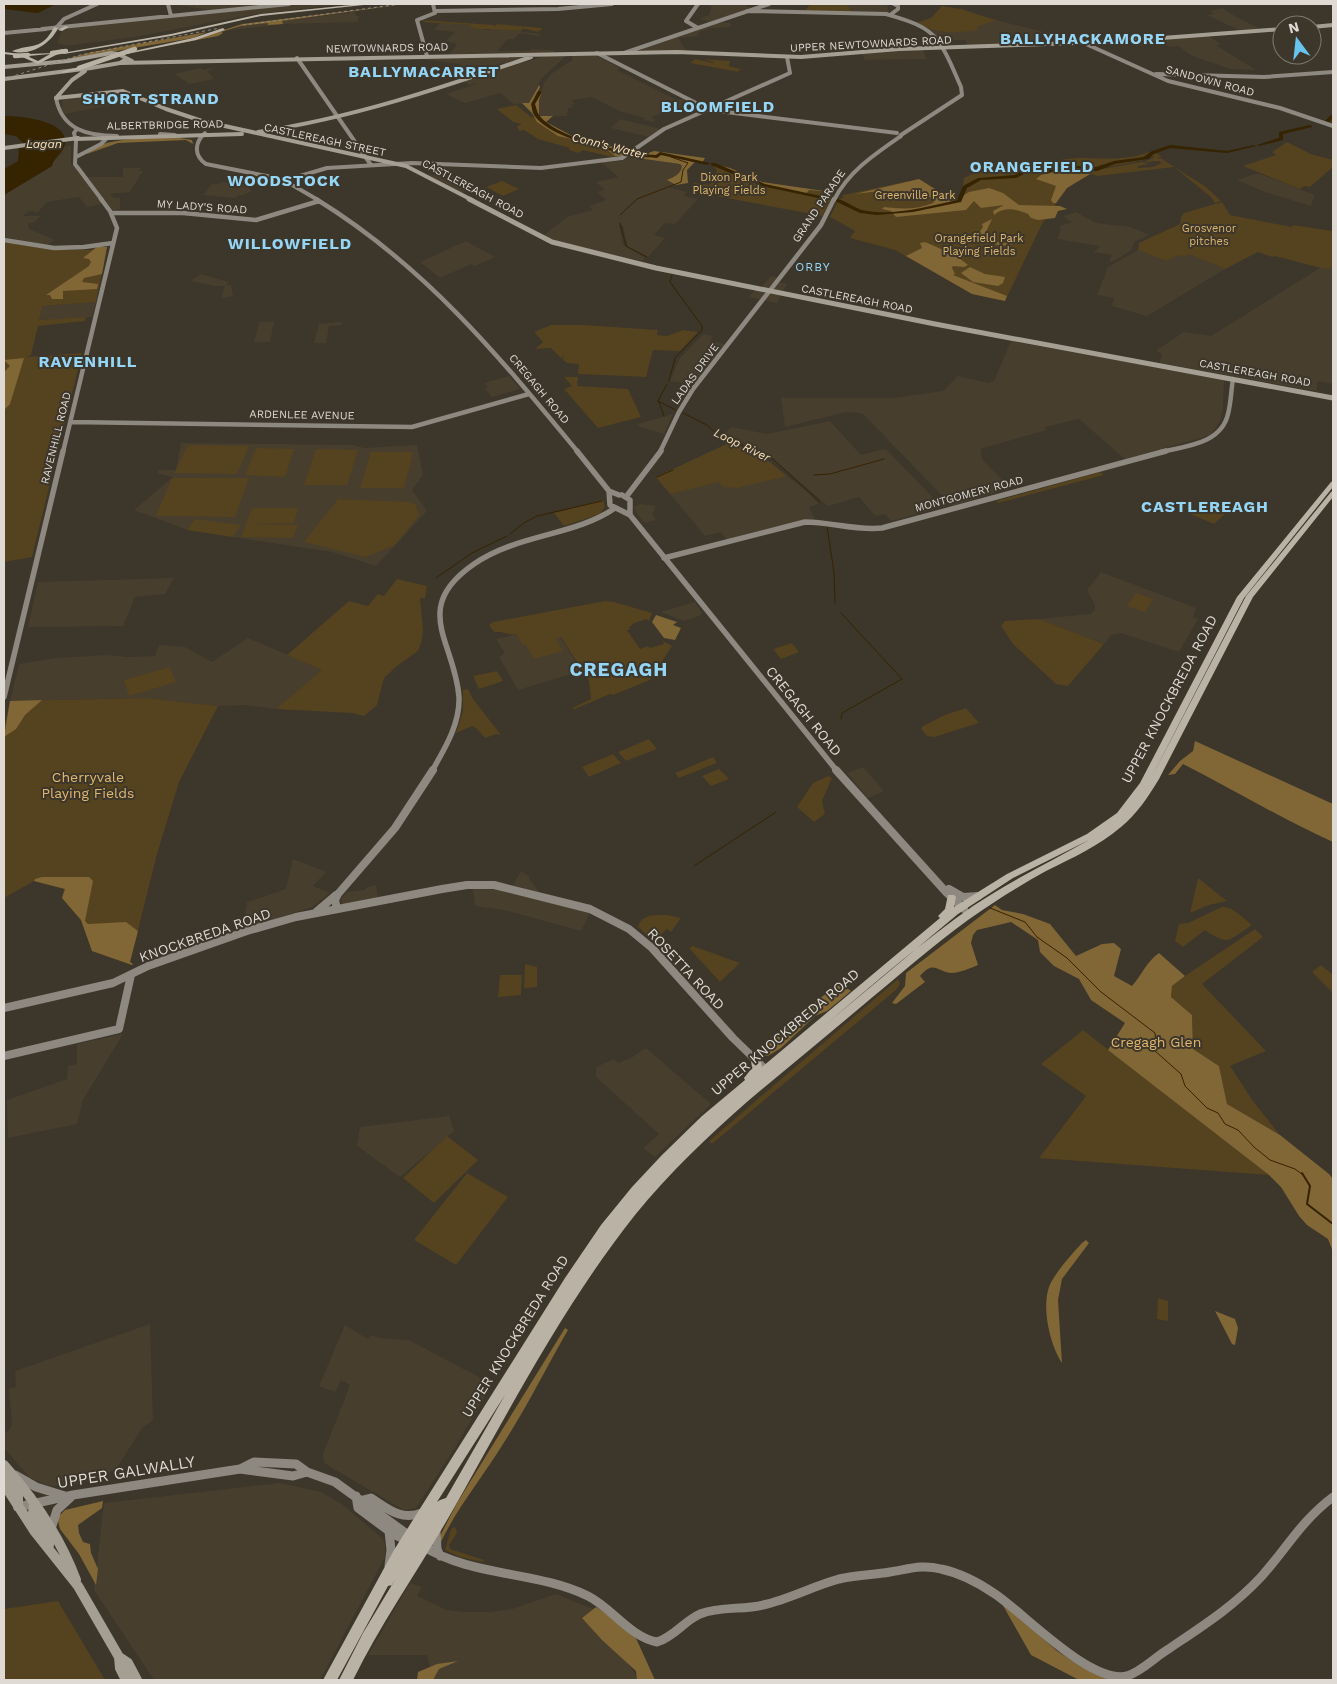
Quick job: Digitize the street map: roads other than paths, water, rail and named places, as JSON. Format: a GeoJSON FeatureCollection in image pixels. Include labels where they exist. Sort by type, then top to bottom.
{"type":"FeatureCollection","features":[{"type":"Feature","properties":{"kind":"highway"},"geometry":{"type":"LineString","coordinates":[[4,52],[21,55],[38,63],[84,44],[153,37],[269,13],[357,4]]}},
{"type":"Feature","properties":{"kind":"highway"},"geometry":{"type":"LineString","coordinates":[[4,58],[51,54],[171,36],[261,16],[371,4]]}},
{"type":"Feature","properties":{"kind":"highway"},"geometry":{"type":"LineString","coordinates":[[126,60],[145,48],[188,40],[254,19],[331,8]]}},
{"type":"Feature","properties":{"kind":"highway"},"geometry":{"type":"LineString","coordinates":[[57,27],[68,26]]}},
{"type":"Feature","properties":{"kind":"highway"},"geometry":{"type":"LineString","coordinates":[[45,44],[52,38],[57,27]]}},
{"type":"Feature","properties":{"kind":"highway"},"geometry":{"type":"LineString","coordinates":[[54,44],[57,27]]}},
{"type":"Feature","properties":{"kind":"highway"},"geometry":{"type":"LineString","coordinates":[[63,72],[135,49],[210,34]]}},
{"type":"Feature","properties":{"kind":"highway"},"geometry":{"type":"LineString","coordinates":[[4,52],[17,51],[45,44],[54,44],[65,51]]}},
{"type":"Feature","properties":{"kind":"highway","name":"UPPER KNOCKBREDA ROAD"},"geometry":{"type":"LineString","coordinates":[[346,1680],[414,1541],[424,1513],[589,1251],[625,1211],[666,1158],[706,1119],[881,973],[894,968],[907,951],[961,906],[1030,865],[1090,836],[1120,815],[1143,785],[1241,597],[1258,573],[1333,483]]}},
{"type":"Feature","properties":{"kind":"highway","name":"UPPER KNOCKBREDA ROAD"},"geometry":{"type":"LineString","coordinates":[[330,1680],[388,1569],[414,1541],[443,1515],[573,1293],[625,1211],[711,1128],[894,968],[970,914],[1027,877],[1103,836],[1121,823],[1136,808],[1167,756],[1250,596],[1333,493]]}},
{"type":"Feature","properties":{"kind":"highway"},"geometry":{"type":"LineString","coordinates":[[1258,573],[1258,568],[1277,543]]}},
{"type":"Feature","properties":{"kind":"highway"},"geometry":{"type":"LineString","coordinates":[[1196,682],[1200,662]]}},
{"type":"Feature","properties":{"kind":"highway"},"geometry":{"type":"LineString","coordinates":[[961,906],[969,907],[1001,888],[1027,877]]}},
{"type":"Feature","properties":{"kind":"highway"},"geometry":{"type":"LineString","coordinates":[[907,951],[918,936],[948,911],[951,897]]}},
{"type":"Feature","properties":{"kind":"highway"},"geometry":{"type":"LineString","coordinates":[[706,1119],[717,1104],[756,1072],[756,1060]]}},
{"type":"Feature","properties":{"kind":"highway"},"geometry":{"type":"LineString","coordinates":[[371,1600],[468,1472]]}},
{"type":"Feature","properties":{"kind":"main road","name":"UPPER NEWTOWNARDS ROAD"},"geometry":{"type":"LineString","coordinates":[[640,52],[701,52],[787,57],[942,48],[1086,44],[1272,30]]}},
{"type":"Feature","properties":{"kind":"main road","name":"NEWTOWNARDS ROAD"},"geometry":{"type":"LineString","coordinates":[[126,60],[640,52]]}},
{"type":"Feature","properties":{"kind":"main road"},"geometry":{"type":"LineString","coordinates":[[4,68],[68,61],[108,53],[116,53],[126,60]]}},
{"type":"Feature","properties":{"kind":"main road","name":"ALBERTBRIDGE ROAD"},"geometry":{"type":"LineString","coordinates":[[487,73],[538,54]]}},
{"type":"Feature","properties":{"kind":"main road","name":"ALBERTBRIDGE ROAD"},"geometry":{"type":"LineString","coordinates":[[5,148],[104,136],[188,136],[201,138],[212,135],[293,128],[339,118],[544,54]]}},
{"type":"Feature","properties":{"kind":"main road"},"geometry":{"type":"LineString","coordinates":[[522,60],[526,57],[524,55]]}},
{"type":"Feature","properties":{"kind":"main road"},"geometry":{"type":"LineString","coordinates":[[4,79],[91,68],[126,60]]}},
{"type":"Feature","properties":{"kind":"main road"},"geometry":{"type":"LineString","coordinates":[[494,70],[517,64]]}},
{"type":"Feature","properties":{"kind":"main road"},"geometry":{"type":"LineString","coordinates":[[60,96],[72,80],[91,68]]}},
{"type":"Feature","properties":{"kind":"main road"},"geometry":{"type":"LineString","coordinates":[[63,72],[72,74],[72,80]]}},
{"type":"Feature","properties":{"kind":"main road"},"geometry":{"type":"LineString","coordinates":[[60,96],[76,96],[119,90],[179,114],[251,133]]}},
{"type":"Feature","properties":{"kind":"main road"},"geometry":{"type":"LineString","coordinates":[[60,96],[76,96]]}},
{"type":"Feature","properties":{"kind":"main road"},"geometry":{"type":"LineString","coordinates":[[222,133],[229,128]]}},
{"type":"Feature","properties":{"kind":"main road","name":"ALBERTBRIDGE ROAD"},"geometry":{"type":"LineString","coordinates":[[75,139],[82,137],[160,134],[201,138],[222,133],[251,133]]}},
{"type":"Feature","properties":{"kind":"main road","name":"CASTLEREAGH STREET"},"geometry":{"type":"LineString","coordinates":[[251,133],[395,164]]}},
{"type":"Feature","properties":{"kind":"main road","name":"CASTLEREAGH ROAD"},"geometry":{"type":"LineString","coordinates":[[395,164],[410,165],[557,244],[665,270],[769,292],[1333,398]]}},
{"type":"Feature","properties":{"kind":"main road"},"geometry":{"type":"LineString","coordinates":[[7,1470],[34,1503],[72,1567],[78,1586]]}},
{"type":"Feature","properties":{"kind":"main road"},"geometry":{"type":"LineString","coordinates":[[7,1470],[18,1494],[18,1507]]}},
{"type":"Feature","properties":{"kind":"main road"},"geometry":{"type":"LineString","coordinates":[[4,1484],[18,1507],[78,1586],[119,1657],[120,1668],[126,1680]]}},
{"type":"Feature","properties":{"kind":"main road"},"geometry":{"type":"LineString","coordinates":[[34,1503],[33,1514],[54,1556]]}},
{"type":"Feature","properties":{"kind":"main road"},"geometry":{"type":"LineString","coordinates":[[119,1657],[128,1663],[137,1680]]}},
{"type":"Feature","properties":{"kind":"street"},"geometry":{"type":"LineString","coordinates":[[57,27],[65,18],[97,4]]}},
{"type":"Feature","properties":{"kind":"street"},"geometry":{"type":"LineString","coordinates":[[168,4],[176,15]]}},
{"type":"Feature","properties":{"kind":"street"},"geometry":{"type":"LineString","coordinates":[[4,33],[289,4]]}},
{"type":"Feature","properties":{"kind":"street"},"geometry":{"type":"LineString","coordinates":[[433,4],[435,11]]}},
{"type":"Feature","properties":{"kind":"street"},"geometry":{"type":"LineString","coordinates":[[427,56],[417,20],[432,15],[435,11],[558,9],[611,4]]}},
{"type":"Feature","properties":{"kind":"street"},"geometry":{"type":"LineString","coordinates":[[698,4],[686,22],[698,28]]}},
{"type":"Feature","properties":{"kind":"street"},"geometry":{"type":"LineString","coordinates":[[624,53],[769,4]]}},
{"type":"Feature","properties":{"kind":"street"},"geometry":{"type":"LineString","coordinates":[[890,15],[898,9],[898,6],[894,4]]}},
{"type":"Feature","properties":{"kind":"street"},"geometry":{"type":"LineString","coordinates":[[170,16],[171,10]]}},
{"type":"Feature","properties":{"kind":"street"},"geometry":{"type":"LineString","coordinates":[[747,11],[760,13],[793,11],[824,14],[890,15],[924,29],[936,38],[942,48]]}},
{"type":"Feature","properties":{"kind":"street"},"geometry":{"type":"LineString","coordinates":[[68,26],[81,25]]}},
{"type":"Feature","properties":{"kind":"street","name":"SANDOWN ROAD"},"geometry":{"type":"LineString","coordinates":[[1086,44],[1168,81],[1280,108],[1333,126]]}},
{"type":"Feature","properties":{"kind":"street","name":"GRAND PARADE"},"geometry":{"type":"LineString","coordinates":[[769,292],[825,218],[837,194],[850,176],[898,135],[906,132],[958,99],[962,92],[942,48]]}},
{"type":"Feature","properties":{"kind":"street"},"geometry":{"type":"LineString","coordinates":[[634,49],[640,52]]}},
{"type":"Feature","properties":{"kind":"street"},"geometry":{"type":"LineString","coordinates":[[597,54],[710,110]]}},
{"type":"Feature","properties":{"kind":"street"},"geometry":{"type":"LineString","coordinates":[[717,109],[790,73],[787,57]]}},
{"type":"Feature","properties":{"kind":"street"},"geometry":{"type":"LineString","coordinates":[[297,58],[371,165]]}},
{"type":"Feature","properties":{"kind":"street"},"geometry":{"type":"LineString","coordinates":[[1151,73],[1264,77],[1333,72]]}},
{"type":"Feature","properties":{"kind":"street"},"geometry":{"type":"LineString","coordinates":[[60,96],[58,110],[74,128],[104,136],[137,137]]}},
{"type":"Feature","properties":{"kind":"street"},"geometry":{"type":"LineString","coordinates":[[410,165],[541,168],[624,157],[664,129],[710,110],[717,109],[882,131],[898,135]]}},
{"type":"Feature","properties":{"kind":"street","name":"RAVENHILL ROAD"},"geometry":{"type":"LineString","coordinates":[[4,697],[117,228],[111,213],[76,166],[74,128]]}},
{"type":"Feature","properties":{"kind":"street"},"geometry":{"type":"LineString","coordinates":[[76,157],[94,146],[104,136]]}},
{"type":"Feature","properties":{"kind":"street","name":"CREGAGH ROAD"},"geometry":{"type":"LineString","coordinates":[[201,138],[195,150],[196,157],[204,164],[254,173],[283,181],[319,201],[369,233],[412,268],[434,287],[529,394],[609,491],[626,497]]}},
{"type":"Feature","properties":{"kind":"street"},"geometry":{"type":"LineString","coordinates":[[75,149],[82,152]]}},
{"type":"Feature","properties":{"kind":"street"},"geometry":{"type":"LineString","coordinates":[[283,181],[324,169],[395,164]]}},
{"type":"Feature","properties":{"kind":"street","name":"MY LADY'S ROAD"},"geometry":{"type":"LineString","coordinates":[[111,213],[183,213],[256,220],[319,201]]}},
{"type":"Feature","properties":{"kind":"street"},"geometry":{"type":"LineString","coordinates":[[4,240],[54,248],[112,246]]}},
{"type":"Feature","properties":{"kind":"street","name":"LADAS DRIVE"},"geometry":{"type":"LineString","coordinates":[[626,497],[659,455],[690,393],[769,292]]}},
{"type":"Feature","properties":{"kind":"street","name":"MONTGOMERY ROAD"},"geometry":{"type":"LineString","coordinates":[[664,558],[805,522],[817,522],[859,530],[882,528],[1207,440],[1219,434],[1225,425],[1233,379]]}},
{"type":"Feature","properties":{"kind":"street","name":"ARDENLEE AVENUE"},"geometry":{"type":"LineString","coordinates":[[71,422],[412,427],[529,394]]}},
{"type":"Feature","properties":{"kind":"street"},"geometry":{"type":"LineString","coordinates":[[609,491],[609,503],[616,508]]}},
{"type":"Feature","properties":{"kind":"street"},"geometry":{"type":"LineString","coordinates":[[610,500],[619,495]]}},
{"type":"Feature","properties":{"kind":"street"},"geometry":{"type":"LineString","coordinates":[[626,497],[630,500],[630,515]]}},
{"type":"Feature","properties":{"kind":"street"},"geometry":{"type":"LineString","coordinates":[[311,914],[322,908],[338,894],[384,844],[414,803],[433,771],[456,722],[459,704],[458,688],[445,649],[439,620],[440,607],[448,589],[467,570],[498,552],[535,537],[597,519],[616,508],[624,508],[629,504]]}},
{"type":"Feature","properties":{"kind":"street","name":"CREGAGH ROAD"},"geometry":{"type":"LineString","coordinates":[[616,508],[630,515],[841,776],[951,897],[970,914]]}},
{"type":"Feature","properties":{"kind":"street","name":"ROSETTA ROAD"},"geometry":{"type":"LineString","coordinates":[[311,914],[442,888],[482,885],[507,888],[590,909],[629,929],[652,948],[766,1070]]}},
{"type":"Feature","properties":{"kind":"street"},"geometry":{"type":"LineString","coordinates":[[941,886],[960,897],[970,898],[978,896]]}},
{"type":"Feature","properties":{"kind":"street"},"geometry":{"type":"LineString","coordinates":[[337,909],[335,900],[338,894]]}},
{"type":"Feature","properties":{"kind":"street","name":"KNOCKBREDA ROAD"},"geometry":{"type":"LineString","coordinates":[[4,1056],[119,1029],[131,975],[148,966],[248,931],[311,914]]}},
{"type":"Feature","properties":{"kind":"street"},"geometry":{"type":"LineString","coordinates":[[4,1008],[113,983],[131,975]]}},
{"type":"Feature","properties":{"kind":"street","name":"UPPER GALWALLY"},"geometry":{"type":"LineString","coordinates":[[18,1507],[70,1496],[240,1469],[293,1476],[307,1472],[335,1482],[359,1498],[414,1541]]}},
{"type":"Feature","properties":{"kind":"street"},"geometry":{"type":"LineString","coordinates":[[7,1470],[36,1487],[70,1496],[57,1510],[51,1531]]}},
{"type":"Feature","properties":{"kind":"street"},"geometry":{"type":"LineString","coordinates":[[424,1513],[415,1517],[404,1518],[371,1498],[359,1498],[358,1508],[389,1532],[414,1541],[440,1556],[459,1563],[548,1583],[585,1595],[600,1603],[642,1637],[653,1642],[663,1640],[686,1622],[703,1614],[764,1605],[821,1585],[860,1575],[921,1566],[942,1569],[965,1577],[997,1594],[1066,1653],[1106,1676],[1124,1677],[1230,1607],[1284,1550],[1307,1517],[1333,1497]]}},
{"type":"Feature","properties":{"kind":"street"},"geometry":{"type":"LineString","coordinates":[[440,1556],[436,1549],[435,1536],[443,1515]]}},
{"type":"Feature","properties":{"kind":"street"},"geometry":{"type":"LineString","coordinates":[[388,1569],[391,1550],[389,1532]]}},
{"type":"Feature","properties":{"kind":"water"},"geometry":{"type":"Polygon","coordinates":[[[4,4],[56,4],[38,13],[4,9],[4,4]]]}},
{"type":"Feature","properties":{"kind":"water","name":"Lagan"},"geometry":{"type":"Polygon","coordinates":[[[4,116],[42,121],[51,125],[64,136],[65,144],[52,166],[4,195],[4,169],[18,161],[19,148],[24,144],[16,136],[4,134],[4,116]]]}},
{"type":"Feature","properties":{"kind":"waterway","name":"Conn's Water"},"geometry":{"type":"LineString","coordinates":[[540,92],[533,104],[536,115],[547,125],[564,134],[628,154],[657,157],[660,153],[707,163]]}},
{"type":"Feature","properties":{"kind":"waterway"},"geometry":{"type":"LineString","coordinates":[[1327,122],[1333,116]]}},
{"type":"Feature","properties":{"kind":"waterway"},"geometry":{"type":"LineString","coordinates":[[1259,145],[1281,139],[1281,133],[1310,126]]}},
{"type":"Feature","properties":{"kind":"waterway"},"geometry":{"type":"LineString","coordinates":[[838,201],[866,213],[900,212],[959,201],[965,187],[980,179],[1016,176],[1029,169],[1046,172],[1062,165],[1083,169],[1097,169],[1114,163],[1146,158],[1152,153],[1170,146],[1227,152],[1254,146]]}},
{"type":"Feature","properties":{"kind":"waterway","name":"Loop River"},"geometry":{"type":"LineString","coordinates":[[620,215],[637,199],[681,182],[683,170],[688,163],[671,157]]}},
{"type":"Feature","properties":{"kind":"waterway"},"geometry":{"type":"LineString","coordinates":[[713,164],[764,185],[827,198]]}},
{"type":"Feature","properties":{"kind":"waterway","name":"Loop River"},"geometry":{"type":"LineString","coordinates":[[620,223],[626,246],[647,257]]}},
{"type":"Feature","properties":{"kind":"waterway","name":"Loop River"},"geometry":{"type":"LineString","coordinates":[[669,381],[675,358],[702,330],[702,326],[670,282],[672,275]]}},
{"type":"Feature","properties":{"kind":"waterway","name":"Loop River"},"geometry":{"type":"LineString","coordinates":[[667,384],[658,401],[676,410]]}},
{"type":"Feature","properties":{"kind":"waterway"},"geometry":{"type":"LineString","coordinates":[[659,402],[664,416]]}},
{"type":"Feature","properties":{"kind":"waterway","name":"Loop River"},"geometry":{"type":"LineString","coordinates":[[683,413],[707,425],[718,435],[773,459],[820,502]]}},
{"type":"Feature","properties":{"kind":"waterway"},"geometry":{"type":"LineString","coordinates":[[814,475],[830,474],[884,459]]}},
{"type":"Feature","properties":{"kind":"waterway"},"geometry":{"type":"LineString","coordinates":[[657,477],[673,470]]}},
{"type":"Feature","properties":{"kind":"waterway"},"geometry":{"type":"LineString","coordinates":[[510,534],[537,516],[602,501]]}},
{"type":"Feature","properties":{"kind":"waterway","name":"Loop River"},"geometry":{"type":"LineString","coordinates":[[827,527],[834,572],[835,603]]}},
{"type":"Feature","properties":{"kind":"waterway"},"geometry":{"type":"LineString","coordinates":[[436,578],[472,553],[507,536]]}},
{"type":"Feature","properties":{"kind":"waterway","name":"Loop River"},"geometry":{"type":"LineString","coordinates":[[841,613],[902,679],[842,713],[841,719]]}},
{"type":"Feature","properties":{"kind":"waterway"},"geometry":{"type":"LineString","coordinates":[[694,866],[776,812]]}},
{"type":"Feature","properties":{"kind":"waterway","name":"Cregagh Glen"},"geometry":{"type":"LineString","coordinates":[[990,908],[1025,922],[1037,937],[1067,958],[1101,992],[1155,1033],[1156,1043],[1154,1050],[1181,1074],[1185,1086],[1207,1108],[1218,1113],[1225,1124],[1238,1130],[1270,1160],[1295,1169],[1303,1175]]}},
{"type":"Feature","properties":{"kind":"waterway","name":"Cregagh Glen"},"geometry":{"type":"LineString","coordinates":[[1302,1173],[1310,1186],[1307,1204],[1333,1224]]}},
{"type":"Feature","properties":{"kind":"railway"},"geometry":{"type":"LineString","coordinates":[[243,25],[401,4]]}},
{"type":"Feature","properties":{"kind":"railway"},"geometry":{"type":"LineString","coordinates":[[4,79],[80,55],[220,28]]}},
{"type":"Feature","properties":{"kind":"district","name":"BALLYHACKAMORE"},"geometry":{"type":"Point","coordinates":[1083,38]}},
{"type":"Feature","properties":{"kind":"district","name":"BALLYMACARRET"},"geometry":{"type":"Point","coordinates":[424,71]}},
{"type":"Feature","properties":{"kind":"district","name":"SHORT STRAND"},"geometry":{"type":"Point","coordinates":[151,98]}},
{"type":"Feature","properties":{"kind":"district","name":"BLOOMFIELD"},"geometry":{"type":"Point","coordinates":[718,106]}},
{"type":"Feature","properties":{"kind":"district","name":"ORANGEFIELD"},"geometry":{"type":"Point","coordinates":[1032,166]}},
{"type":"Feature","properties":{"kind":"district","name":"WOODSTOCK"},"geometry":{"type":"Point","coordinates":[284,180]}},
{"type":"Feature","properties":{"kind":"district","name":"WILLOWFIELD"},"geometry":{"type":"Point","coordinates":[290,243]}},
{"type":"Feature","properties":{"kind":"district","name":"ORBY"},"geometry":{"type":"Point","coordinates":[813,267]}},
{"type":"Feature","properties":{"kind":"district","name":"RAVENHILL"},"geometry":{"type":"Point","coordinates":[88,361]}},
{"type":"Feature","properties":{"kind":"district","name":"CASTLEREAGH"},"geometry":{"type":"Point","coordinates":[1205,506]}},
{"type":"Feature","properties":{"kind":"district","name":"CREGAGH"},"geometry":{"type":"Point","coordinates":[619,669]}},
{"type":"Feature","properties":{"kind":"park label","name":"Dixon Park Playing Fields"},"geometry":{"type":"Point","coordinates":[729,183]}},
{"type":"Feature","properties":{"kind":"park label","name":"Greenville Park"},"geometry":{"type":"Point","coordinates":[915,195]}},
{"type":"Feature","properties":{"kind":"park label","name":"Grosvenor pitches"},"geometry":{"type":"Point","coordinates":[1209,234]}},
{"type":"Feature","properties":{"kind":"park label","name":"Orangefield Park Playing Fields"},"geometry":{"type":"Point","coordinates":[979,244]}},
{"type":"Feature","properties":{"kind":"park label","name":"Cherryvale Playing Fields"},"geometry":{"type":"Point","coordinates":[88,786]}}]}
